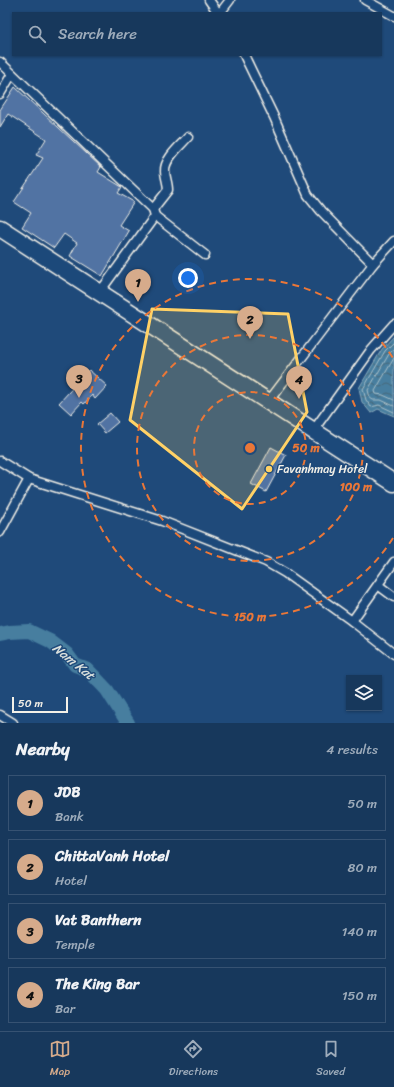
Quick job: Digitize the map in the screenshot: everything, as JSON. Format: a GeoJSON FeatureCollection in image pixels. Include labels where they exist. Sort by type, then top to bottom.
{"type":"FeatureCollection","features":[{"type":"Feature","properties":{"kind":"highway"},"geometry":{"type":"LineString","coordinates":[[0,228],[394,483]]}},
{"type":"Feature","properties":{"kind":"street"},"geometry":{"type":"LineString","coordinates":[[210,0],[218,12]]}},
{"type":"Feature","properties":{"kind":"street"},"geometry":{"type":"LineString","coordinates":[[220,12],[230,0]]}},
{"type":"Feature","properties":{"kind":"street"},"geometry":{"type":"LineString","coordinates":[[365,0],[394,16]]}},
{"type":"Feature","properties":{"kind":"street"},"geometry":{"type":"LineString","coordinates":[[244,56],[274,117],[308,195],[320,211],[373,264]]}},
{"type":"Feature","properties":{"kind":"street"},"geometry":{"type":"LineString","coordinates":[[0,62],[154,212],[205,255]]}},
{"type":"Feature","properties":{"kind":"street"},"geometry":{"type":"LineString","coordinates":[[0,94],[12,74]]}},
{"type":"Feature","properties":{"kind":"street"},"geometry":{"type":"LineString","coordinates":[[99,292],[168,190],[165,165],[169,158],[188,137]]}},
{"type":"Feature","properties":{"kind":"street"},"geometry":{"type":"LineString","coordinates":[[268,402],[373,264],[394,240]]}},
{"type":"Feature","properties":{"kind":"street"},"geometry":{"type":"LineString","coordinates":[[313,431],[371,350],[394,324]]}},
{"type":"Feature","properties":{"kind":"street"},"geometry":{"type":"LineString","coordinates":[[0,461],[29,479],[162,521],[266,562],[285,573],[352,621],[394,654]]}},
{"type":"Feature","properties":{"kind":"street"},"geometry":{"type":"LineString","coordinates":[[0,532],[29,479]]}},
{"type":"Feature","properties":{"kind":"street"},"geometry":{"type":"LineString","coordinates":[[352,621],[394,562]]}},
{"type":"Feature","properties":{"kind":"street"},"geometry":{"type":"LineString","coordinates":[[378,585],[394,597]]}},
{"type":"Feature","properties":{"kind":"street"},"geometry":{"type":"LineString","coordinates":[[0,715],[13,723]]}},
{"type":"Feature","properties":{"kind":"highlighted area"},"geometry":{"type":"Polygon","coordinates":[[[152,309],[288,314],[307,412],[242,509],[130,420],[152,309]]]}},
{"type":"Feature","properties":{"kind":"water"},"geometry":{"type":"Polygon","coordinates":[[[394,336],[394,416],[378,409],[371,413],[362,402],[359,388],[382,349],[394,336]]]}},
{"type":"Feature","properties":{"kind":"building"},"geometry":{"type":"Polygon","coordinates":[[[15,87],[101,167],[98,172],[122,187],[118,193],[134,202],[119,225],[129,231],[102,276],[70,256],[77,243],[64,234],[54,248],[22,227],[31,213],[14,202],[43,158],[36,155],[46,139],[8,114],[0,127],[0,110],[15,87]]]}},
{"type":"Feature","properties":{"kind":"building"},"geometry":{"type":"Polygon","coordinates":[[[89,370],[107,386],[95,399],[92,395],[84,404],[82,402],[71,414],[59,403],[89,370]]]}},
{"type":"Feature","properties":{"kind":"building"},"geometry":{"type":"Polygon","coordinates":[[[110,413],[118,422],[105,433],[97,424],[110,413]]]}},
{"type":"Feature","properties":{"kind":"building","name":"Favanhmay Hotel"},"geometry":{"type":"Polygon","coordinates":[[[271,447],[286,455],[266,492],[251,484],[271,447]]]}},
{"type":"Feature","properties":{"kind":"waterway","name":"Nam Kat"},"geometry":{"type":"LineString","coordinates":[[0,634],[29,631],[50,641],[67,654],[75,665],[88,670],[107,690],[128,723]]}},
{"type":"Feature","properties":{"kind":"place","name":"JDB"},"geometry":{"type":"Point","coordinates":[138,302]}},
{"type":"Feature","properties":{"kind":"place","name":"ChittaVanh Hotel"},"geometry":{"type":"Point","coordinates":[250,339]}},
{"type":"Feature","properties":{"kind":"place","name":"Vat Banthern"},"geometry":{"type":"Point","coordinates":[79,398]}},
{"type":"Feature","properties":{"kind":"place","name":"The King Bar"},"geometry":{"type":"Point","coordinates":[299,399]}},
{"type":"Feature","properties":{"kind":"place","name":"Favanhmay Hotel"},"geometry":{"type":"Point","coordinates":[269,469]}}]}
